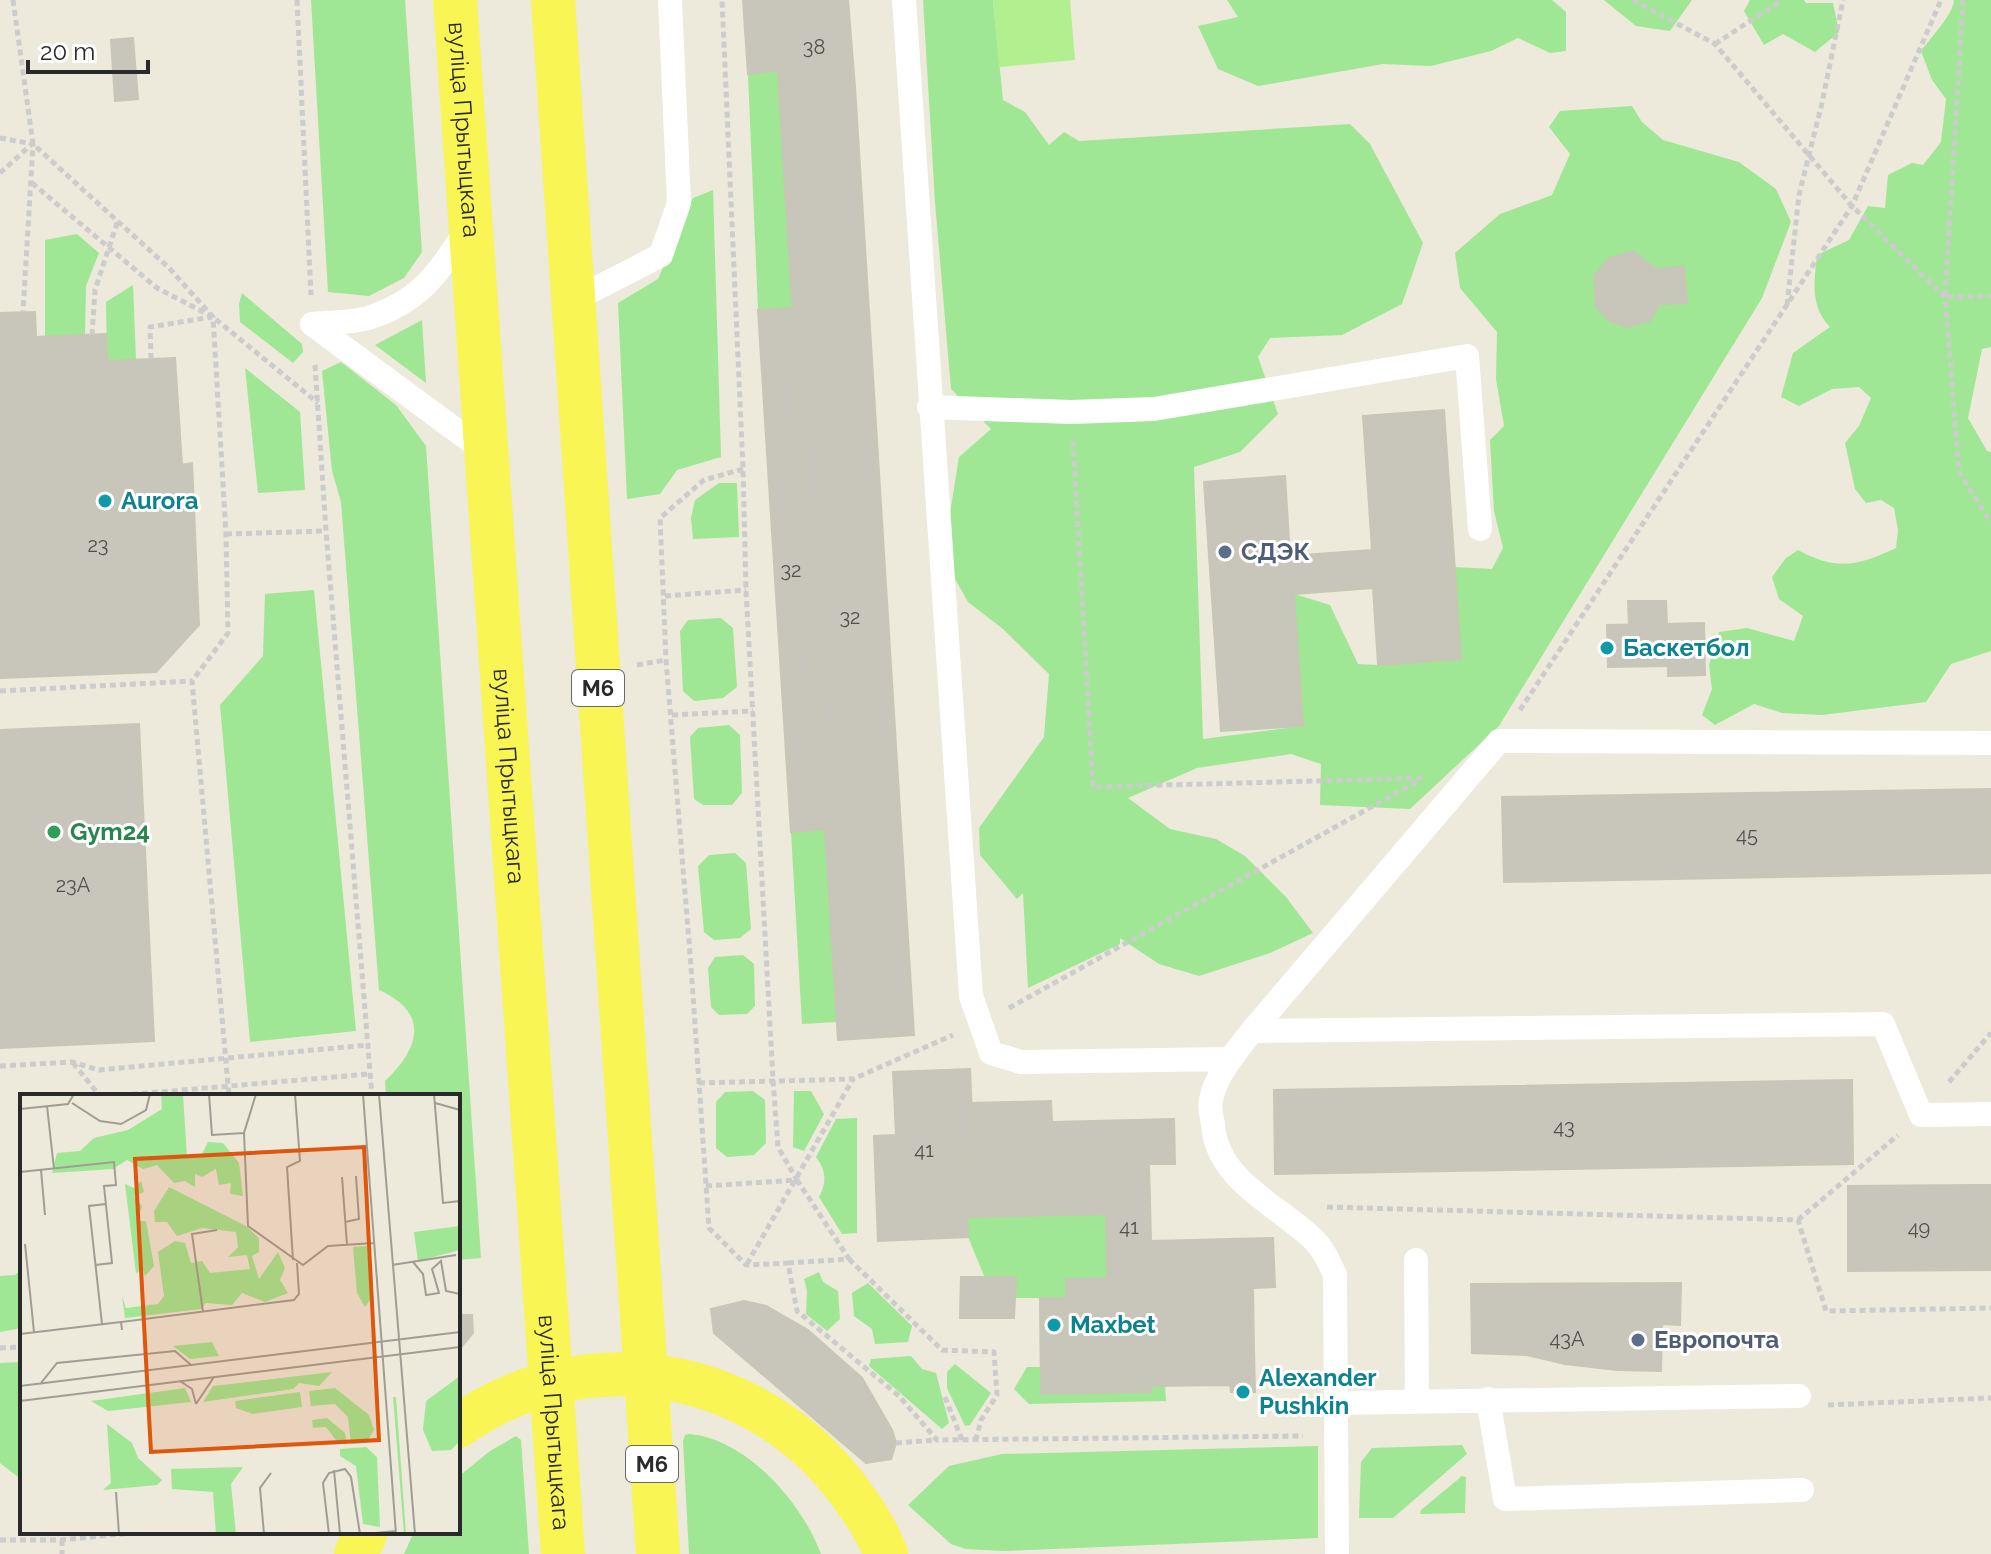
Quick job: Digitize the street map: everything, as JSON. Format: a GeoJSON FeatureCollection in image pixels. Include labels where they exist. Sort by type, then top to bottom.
{"type":"FeatureCollection","features":[{"type":"Feature","properties":{"kind":"main road","name":"вуліца Прытыцкага"},"geometry":{"type":"LineString","coordinates":[[455,0],[563,1554]]}},
{"type":"Feature","properties":{"kind":"main road","name":"М6"},"geometry":{"type":"LineString","coordinates":[[553,0],[658,1554]]}},
{"type":"Feature","properties":{"kind":"main road"},"geometry":{"type":"LineString","coordinates":[[460,1425],[499,1401],[551,1382],[601,1375],[645,1375],[680,1380],[719,1392],[763,1413],[797,1436],[837,1475],[870,1520],[886,1554]]}},
{"type":"Feature","properties":{"kind":"main road"},"geometry":{"type":"LineString","coordinates":[[356,1554],[365,1534]]}},
{"type":"Feature","properties":{"kind":"lane"},"geometry":{"type":"LineString","coordinates":[[572,301],[661,255],[679,203],[670,0]]}},
{"type":"Feature","properties":{"kind":"lane"},"geometry":{"type":"LineString","coordinates":[[904,0],[971,996],[979,1024],[991,1053],[1021,1062],[1229,1059]]}},
{"type":"Feature","properties":{"kind":"lane"},"geometry":{"type":"LineString","coordinates":[[312,324],[366,319],[411,300],[440,270],[471,223]]}},
{"type":"Feature","properties":{"kind":"lane"},"geometry":{"type":"LineString","coordinates":[[312,324],[487,453]]}},
{"type":"Feature","properties":{"kind":"lane"},"geometry":{"type":"LineString","coordinates":[[929,407],[1071,412],[1154,409],[1467,356],[1480,529]]}},
{"type":"Feature","properties":{"kind":"lane"},"geometry":{"type":"LineString","coordinates":[[1337,1554],[1335,1275],[1314,1239],[1270,1205],[1224,1163],[1214,1134],[1211,1101],[1229,1059],[1499,741],[1991,743]]}},
{"type":"Feature","properties":{"kind":"lane"},"geometry":{"type":"LineString","coordinates":[[1252,1031],[1883,1024],[1921,1115],[1991,1114]]}},
{"type":"Feature","properties":{"kind":"lane"},"geometry":{"type":"LineString","coordinates":[[1416,1260],[1417,1401]]}},
{"type":"Feature","properties":{"kind":"lane"},"geometry":{"type":"LineString","coordinates":[[1335,1403],[1799,1396]]}},
{"type":"Feature","properties":{"kind":"lane"},"geometry":{"type":"LineString","coordinates":[[1488,1399],[1505,1499],[1802,1490]]}},
{"type":"Feature","properties":{"kind":"path"},"geometry":{"type":"LineString","coordinates":[[13,0],[33,144],[23,312]]}},
{"type":"Feature","properties":{"kind":"path"},"geometry":{"type":"LineString","coordinates":[[297,0],[312,324],[326,531],[372,1094]]}},
{"type":"Feature","properties":{"kind":"path"},"geometry":{"type":"LineString","coordinates":[[722,0],[746,590],[778,1147],[849,1259],[942,1350],[994,1352],[997,1395],[981,1420],[976,1439]]}},
{"type":"Feature","properties":{"kind":"path"},"geometry":{"type":"LineString","coordinates":[[1633,0],[1715,44],[1852,206],[1945,297],[1991,296]]}},
{"type":"Feature","properties":{"kind":"path"},"geometry":{"type":"LineString","coordinates":[[1715,44],[1782,0]]}},
{"type":"Feature","properties":{"kind":"path"},"geometry":{"type":"LineString","coordinates":[[1787,307],[1799,195],[1843,0]]}},
{"type":"Feature","properties":{"kind":"path"},"geometry":{"type":"LineString","coordinates":[[1499,741],[1852,206],[1941,0]]}},
{"type":"Feature","properties":{"kind":"path"},"geometry":{"type":"LineString","coordinates":[[1963,0],[1945,297],[1959,472],[1991,523]]}},
{"type":"Feature","properties":{"kind":"path"},"geometry":{"type":"LineString","coordinates":[[0,138],[33,144],[169,268],[213,317],[318,403]]}},
{"type":"Feature","properties":{"kind":"path"},"geometry":{"type":"LineString","coordinates":[[0,173],[33,144]]}},
{"type":"Feature","properties":{"kind":"path"},"geometry":{"type":"LineString","coordinates":[[32,183],[157,288],[213,317]]}},
{"type":"Feature","properties":{"kind":"path"},"geometry":{"type":"LineString","coordinates":[[92,335],[95,290],[118,219]]}},
{"type":"Feature","properties":{"kind":"path"},"geometry":{"type":"LineString","coordinates":[[151,359],[150,327],[213,317]]}},
{"type":"Feature","properties":{"kind":"path"},"geometry":{"type":"LineString","coordinates":[[213,317],[226,534],[228,633],[192,681],[229,1094]]}},
{"type":"Feature","properties":{"kind":"path"},"geometry":{"type":"LineString","coordinates":[[1071,412],[1093,787],[1425,778]]}},
{"type":"Feature","properties":{"kind":"path"},"geometry":{"type":"LineString","coordinates":[[743,469],[704,480],[660,518],[666,660],[709,1228],[746,1265],[849,1259]]}},
{"type":"Feature","properties":{"kind":"path"},"geometry":{"type":"LineString","coordinates":[[226,534],[326,531]]}},
{"type":"Feature","properties":{"kind":"path"},"geometry":{"type":"LineString","coordinates":[[665,596],[746,590]]}},
{"type":"Feature","properties":{"kind":"path"},"geometry":{"type":"LineString","coordinates":[[0,691],[192,681]]}},
{"type":"Feature","properties":{"kind":"path"},"geometry":{"type":"LineString","coordinates":[[672,715],[753,711]]}},
{"type":"Feature","properties":{"kind":"path"},"geometry":{"type":"LineString","coordinates":[[699,1083],[853,1079],[979,1024],[1438,771]]}},
{"type":"Feature","properties":{"kind":"path"},"geometry":{"type":"LineString","coordinates":[[1270,1205],[1798,1220],[1921,1115],[1991,1033]]}},
{"type":"Feature","properties":{"kind":"path"},"geometry":{"type":"LineString","coordinates":[[0,1066],[72,1062],[99,1070],[368,1045]]}},
{"type":"Feature","properties":{"kind":"path"},"geometry":{"type":"LineString","coordinates":[[72,1062],[98,1094]]}},
{"type":"Feature","properties":{"kind":"path"},"geometry":{"type":"LineString","coordinates":[[138,1094],[370,1074]]}},
{"type":"Feature","properties":{"kind":"path"},"geometry":{"type":"LineString","coordinates":[[746,1265],[853,1079]]}},
{"type":"Feature","properties":{"kind":"path"},"geometry":{"type":"LineString","coordinates":[[706,1186],[797,1180]]}},
{"type":"Feature","properties":{"kind":"path"},"geometry":{"type":"LineString","coordinates":[[1798,1220],[1826,1311],[1991,1308]]}},
{"type":"Feature","properties":{"kind":"path"},"geometry":{"type":"LineString","coordinates":[[788,1263],[797,1311],[899,1396],[937,1440]]}},
{"type":"Feature","properties":{"kind":"path"},"geometry":{"type":"LineString","coordinates":[[0,1348],[20,1347]]}},
{"type":"Feature","properties":{"kind":"path"},"geometry":{"type":"LineString","coordinates":[[945,1397],[962,1440]]}},
{"type":"Feature","properties":{"kind":"path"},"geometry":{"type":"LineString","coordinates":[[896,1443],[1040,1439]]}},
{"type":"Feature","properties":{"kind":"path"},"geometry":{"type":"LineString","coordinates":[[0,1540],[62,1540],[122,1534]]}},
{"type":"Feature","properties":{"kind":"path"},"geometry":{"type":"LineString","coordinates":[[62,1540],[62,1554]]}},
{"type":"Feature","properties":{"kind":"green space"},"geometry":{"type":"Polygon","coordinates":[[[311,0],[405,0],[422,252],[404,278],[369,296],[328,292],[311,0]]]}},
{"type":"Feature","properties":{"kind":"green space"},"geometry":{"type":"Polygon","coordinates":[[[923,0],[993,0],[1003,100],[1025,112],[1049,145],[1064,132],[1079,141],[1350,124],[1370,144],[1423,243],[1402,304],[1342,335],[1270,338],[1258,357],[1278,414],[1240,452],[1194,467],[1203,739],[1303,726],[1294,594],[1330,605],[1358,664],[1378,665],[1454,567],[1492,569],[1503,548],[1494,511],[1490,440],[1504,426],[1496,379],[1497,332],[1460,288],[1455,253],[1500,214],[1552,195],[1570,154],[1549,127],[1560,111],[1632,106],[1642,122],[1663,140],[1739,162],[1776,189],[1791,222],[1762,298],[1499,726],[1410,809],[1320,805],[1321,764],[1291,754],[1197,768],[1128,798],[1170,829],[1216,839],[1245,856],[1286,897],[1313,933],[1270,953],[1199,976],[1159,964],[1120,938],[1120,944],[1028,988],[1023,893],[1017,899],[980,855],[979,828],[1044,737],[1049,674],[1003,629],[968,602],[954,577],[949,520],[959,457],[991,429],[951,389],[935,202],[923,0]]]}},
{"type":"Feature","properties":{"kind":"green space"},"geometry":{"type":"Polygon","coordinates":[[[993,0],[1070,0],[1075,60],[999,67],[993,0]]]}},
{"type":"Feature","properties":{"kind":"green space"},"geometry":{"type":"Polygon","coordinates":[[[1227,0],[1552,0],[1566,12],[1566,51],[1550,53],[1518,38],[1491,51],[1431,66],[1383,64],[1258,86],[1218,69],[1198,26],[1238,17],[1227,0]]]}},
{"type":"Feature","properties":{"kind":"green space"},"geometry":{"type":"Polygon","coordinates":[[[1604,0],[1692,0],[1670,31],[1636,26],[1604,0]]]}},
{"type":"Feature","properties":{"kind":"green space"},"geometry":{"type":"Polygon","coordinates":[[[1750,0],[1833,3],[1839,32],[1815,52],[1783,34],[1764,45],[1744,11],[1750,0]]]}},
{"type":"Feature","properties":{"kind":"green space"},"geometry":{"type":"Polygon","coordinates":[[[1954,0],[1991,0],[1991,347],[1982,349],[1968,418],[1987,451],[1991,452],[1991,651],[1951,664],[1926,702],[1822,715],[1782,713],[1754,704],[1715,725],[1702,715],[1712,689],[1709,665],[1719,632],[1747,628],[1794,641],[1803,616],[1779,599],[1772,577],[1786,558],[1798,550],[1824,561],[1847,564],[1896,548],[1898,530],[1894,508],[1881,500],[1866,503],[1855,489],[1845,443],[1859,426],[1871,398],[1859,387],[1832,389],[1799,406],[1781,397],[1793,353],[1830,327],[1816,302],[1817,255],[1849,240],[1868,206],[1885,208],[1888,175],[1912,163],[1923,165],[1941,142],[1946,99],[1932,80],[1921,51],[1946,19],[1954,0]]]}},
{"type":"Feature","properties":{"kind":"green space"},"geometry":{"type":"Polygon","coordinates":[[[778,70],[792,308],[758,310],[748,74],[778,70]]]}},
{"type":"Feature","properties":{"kind":"green space"},"geometry":{"type":"Polygon","coordinates":[[[713,190],[721,457],[677,470],[660,494],[627,499],[618,303],[658,279],[693,198],[713,190]]]}},
{"type":"Feature","properties":{"kind":"green space"},"geometry":{"type":"Polygon","coordinates":[[[77,234],[99,253],[86,286],[85,335],[45,337],[45,240],[77,234]]]}},
{"type":"Feature","properties":{"kind":"green space"},"geometry":{"type":"Polygon","coordinates":[[[133,285],[136,360],[107,361],[106,302],[133,285]]]}},
{"type":"Feature","properties":{"kind":"green space"},"geometry":{"type":"Polygon","coordinates":[[[242,293],[302,344],[303,352],[293,363],[240,322],[242,293]]]}},
{"type":"Feature","properties":{"kind":"green space"},"geometry":{"type":"Polygon","coordinates":[[[422,320],[426,383],[375,345],[422,320]]]}},
{"type":"Feature","properties":{"kind":"green space"},"geometry":{"type":"Polygon","coordinates":[[[341,362],[396,405],[426,446],[481,1258],[460,1260],[460,1094],[386,1094],[385,1081],[397,1069],[412,1044],[413,1020],[395,999],[379,990],[341,502],[332,471],[322,371],[341,362]]]}},
{"type":"Feature","properties":{"kind":"green space"},"geometry":{"type":"Polygon","coordinates":[[[245,368],[300,412],[305,490],[258,493],[245,368]]]}},
{"type":"Feature","properties":{"kind":"green space"},"geometry":{"type":"Polygon","coordinates":[[[719,483],[737,483],[739,537],[693,539],[691,518],[695,500],[719,483]]]}},
{"type":"Feature","properties":{"kind":"green space"},"geometry":{"type":"Polygon","coordinates":[[[314,590],[356,1031],[250,1042],[220,705],[263,656],[265,594],[314,590]]]}},
{"type":"Feature","properties":{"kind":"green space"},"geometry":{"type":"Polygon","coordinates":[[[721,618],[733,628],[737,687],[723,698],[694,701],[683,691],[680,631],[688,620],[721,618]]]}},
{"type":"Feature","properties":{"kind":"green space"},"geometry":{"type":"Polygon","coordinates":[[[729,725],[740,735],[742,793],[732,805],[703,805],[694,799],[690,737],[698,728],[729,725]]]}},
{"type":"Feature","properties":{"kind":"green space"},"geometry":{"type":"Polygon","coordinates":[[[825,829],[837,1022],[802,1024],[791,832],[825,829]]]}},
{"type":"Feature","properties":{"kind":"green space"},"geometry":{"type":"Polygon","coordinates":[[[735,853],[746,863],[751,929],[740,938],[714,940],[704,932],[698,866],[709,855],[735,853]]]}},
{"type":"Feature","properties":{"kind":"green space"},"geometry":{"type":"Polygon","coordinates":[[[743,955],[754,964],[755,1006],[747,1014],[719,1015],[711,1007],[708,968],[715,957],[743,955]]]}},
{"type":"Feature","properties":{"kind":"green space"},"geometry":{"type":"Polygon","coordinates":[[[753,1091],[765,1100],[766,1143],[754,1155],[727,1157],[716,1148],[716,1102],[725,1092],[753,1091]]]}},
{"type":"Feature","properties":{"kind":"green space"},"geometry":{"type":"Polygon","coordinates":[[[794,1091],[811,1091],[824,1114],[804,1151],[793,1147],[794,1091]]]}},
{"type":"Feature","properties":{"kind":"green space"},"geometry":{"type":"Polygon","coordinates":[[[857,1118],[857,1233],[842,1234],[819,1197],[824,1176],[816,1157],[836,1119],[857,1118]]]}},
{"type":"Feature","properties":{"kind":"green space"},"geometry":{"type":"Polygon","coordinates":[[[1106,1214],[1107,1278],[1066,1279],[1066,1298],[1016,1298],[1015,1277],[985,1278],[968,1237],[967,1217],[1106,1214]]]}},
{"type":"Feature","properties":{"kind":"green space"},"geometry":{"type":"Polygon","coordinates":[[[20,1271],[20,1328],[0,1332],[0,1276],[15,1275],[20,1271]]]}},
{"type":"Feature","properties":{"kind":"green space"},"geometry":{"type":"Polygon","coordinates":[[[819,1272],[823,1282],[838,1291],[840,1319],[827,1331],[806,1314],[804,1279],[819,1272]]]}},
{"type":"Feature","properties":{"kind":"green space"},"geometry":{"type":"Polygon","coordinates":[[[868,1283],[912,1326],[908,1342],[875,1344],[872,1329],[854,1316],[852,1293],[868,1283]]]}},
{"type":"Feature","properties":{"kind":"green space"},"geometry":{"type":"Polygon","coordinates":[[[911,1356],[922,1369],[936,1373],[949,1423],[942,1429],[869,1366],[871,1359],[911,1356]]]}},
{"type":"Feature","properties":{"kind":"green space"},"geometry":{"type":"Polygon","coordinates":[[[20,1362],[20,1478],[0,1463],[0,1363],[20,1362]]]}},
{"type":"Feature","properties":{"kind":"green space"},"geometry":{"type":"Polygon","coordinates":[[[955,1364],[991,1393],[970,1425],[965,1426],[947,1388],[947,1372],[955,1364]]]}},
{"type":"Feature","properties":{"kind":"green space"},"geometry":{"type":"Polygon","coordinates":[[[1027,1367],[1041,1367],[1042,1394],[1150,1392],[1150,1386],[1165,1386],[1166,1401],[1029,1404],[1014,1389],[1027,1367]]]}},
{"type":"Feature","properties":{"kind":"green space"},"geometry":{"type":"Polygon","coordinates":[[[685,1435],[732,1448],[770,1477],[801,1515],[821,1554],[689,1554],[683,1441],[685,1435]]]}},
{"type":"Feature","properties":{"kind":"green space"},"geometry":{"type":"Polygon","coordinates":[[[516,1436],[521,1440],[529,1554],[404,1554],[413,1534],[460,1534],[460,1475],[490,1451],[516,1436]]]}},
{"type":"Feature","properties":{"kind":"green space"},"geometry":{"type":"Polygon","coordinates":[[[1462,1445],[1467,1454],[1393,1518],[1359,1518],[1361,1462],[1372,1448],[1462,1445]]]}},
{"type":"Feature","properties":{"kind":"green space"},"geometry":{"type":"Polygon","coordinates":[[[1318,1446],[1318,1538],[1004,1551],[966,1549],[951,1544],[908,1505],[949,1466],[1002,1454],[1318,1446]]]}},
{"type":"Feature","properties":{"kind":"green space"},"geometry":{"type":"Polygon","coordinates":[[[1462,1476],[1466,1477],[1465,1513],[1420,1514],[1421,1510],[1462,1476]]]}},
{"type":"Feature","properties":{"kind":"building"},"geometry":{"type":"Polygon","coordinates":[[[743,0],[774,0],[778,70],[748,74],[743,0]]]}},
{"type":"Feature","properties":{"kind":"building"},"geometry":{"type":"Polygon","coordinates":[[[774,0],[848,0],[855,87],[779,92],[774,0]]]}},
{"type":"Feature","properties":{"kind":"building"},"geometry":{"type":"Polygon","coordinates":[[[133,38],[138,99],[115,101],[111,40],[133,38]]]}},
{"type":"Feature","properties":{"kind":"building"},"geometry":{"type":"Polygon","coordinates":[[[855,87],[914,1035],[838,1040],[779,92],[855,87]]]}},
{"type":"Feature","properties":{"kind":"building"},"geometry":{"type":"Polygon","coordinates":[[[1633,251],[1656,269],[1684,266],[1687,303],[1659,304],[1650,321],[1626,327],[1608,320],[1596,307],[1594,276],[1609,258],[1633,251]]]}},
{"type":"Feature","properties":{"kind":"building"},"geometry":{"type":"Polygon","coordinates":[[[792,308],[825,829],[791,832],[758,310],[792,308]]]}},
{"type":"Feature","properties":{"kind":"building"},"geometry":{"type":"Polygon","coordinates":[[[35,312],[36,337],[106,334],[107,361],[175,358],[182,465],[192,463],[199,625],[156,672],[0,678],[0,313],[35,312]]]}},
{"type":"Feature","properties":{"kind":"building"},"geometry":{"type":"Polygon","coordinates":[[[1444,410],[1461,659],[1378,665],[1373,588],[1294,594],[1303,726],[1221,731],[1204,482],[1285,476],[1290,556],[1372,550],[1363,416],[1444,410]]]}},
{"type":"Feature","properties":{"kind":"building"},"geometry":{"type":"Polygon","coordinates":[[[1628,601],[1666,601],[1667,624],[1629,625],[1628,601]]]}},
{"type":"Feature","properties":{"kind":"building"},"geometry":{"type":"Polygon","coordinates":[[[1704,623],[1705,675],[1668,676],[1667,624],[1704,623]]]}},
{"type":"Feature","properties":{"kind":"building"},"geometry":{"type":"Polygon","coordinates":[[[1667,624],[1668,666],[1608,667],[1607,625],[1667,624]]]}},
{"type":"Feature","properties":{"kind":"building"},"geometry":{"type":"Polygon","coordinates":[[[139,724],[154,1041],[0,1048],[0,730],[139,724]]]}},
{"type":"Feature","properties":{"kind":"building"},"geometry":{"type":"Polygon","coordinates":[[[1991,789],[1991,873],[1504,882],[1502,797],[1991,789]]]}},
{"type":"Feature","properties":{"kind":"building"},"geometry":{"type":"Polygon","coordinates":[[[970,1069],[974,1165],[965,1165],[968,1237],[878,1241],[874,1136],[896,1135],[893,1072],[970,1069]]]}},
{"type":"Feature","properties":{"kind":"building"},"geometry":{"type":"Polygon","coordinates":[[[1852,1080],[1853,1164],[1275,1174],[1274,1090],[1852,1080]]]}},
{"type":"Feature","properties":{"kind":"building"},"geometry":{"type":"Polygon","coordinates":[[[1051,1101],[1052,1122],[1174,1119],[1175,1164],[1149,1164],[1151,1241],[1273,1238],[1275,1287],[1253,1288],[1254,1351],[1068,1356],[1066,1279],[1107,1278],[1106,1214],[967,1217],[965,1165],[974,1165],[972,1103],[1051,1101]]]}},
{"type":"Feature","properties":{"kind":"building"},"geometry":{"type":"Polygon","coordinates":[[[1991,1185],[1991,1270],[1848,1271],[1848,1186],[1991,1185]]]}},
{"type":"Feature","properties":{"kind":"building"},"geometry":{"type":"Polygon","coordinates":[[[961,1277],[1016,1277],[1014,1318],[960,1318],[961,1277]]]}},
{"type":"Feature","properties":{"kind":"building"},"geometry":{"type":"Polygon","coordinates":[[[1681,1283],[1680,1325],[1662,1324],[1661,1371],[1565,1364],[1527,1355],[1472,1353],[1471,1284],[1681,1283]]]}},
{"type":"Feature","properties":{"kind":"building","name":"Maxbet"},"geometry":{"type":"Polygon","coordinates":[[[1040,1298],[1066,1298],[1068,1356],[1254,1351],[1255,1392],[1231,1392],[1230,1385],[1150,1386],[1151,1392],[1041,1394],[1040,1298]]]}},
{"type":"Feature","properties":{"kind":"building"},"geometry":{"type":"Polygon","coordinates":[[[744,1301],[766,1306],[808,1330],[862,1378],[892,1430],[896,1443],[891,1459],[866,1463],[714,1333],[711,1309],[744,1301]]]}},
{"type":"Feature","properties":{"kind":"building"},"geometry":{"type":"Polygon","coordinates":[[[460,1315],[472,1315],[473,1333],[460,1349],[460,1315]]]}},
{"type":"Feature","properties":{"kind":"place","name":"Aurora"},"geometry":{"type":"Point","coordinates":[105,501]}},
{"type":"Feature","properties":{"kind":"place","name":"СДЭК"},"geometry":{"type":"Point","coordinates":[1225,552]}},
{"type":"Feature","properties":{"kind":"place","name":"Баскетбол"},"geometry":{"type":"Point","coordinates":[1607,648]}},
{"type":"Feature","properties":{"kind":"place","name":"Gym24"},"geometry":{"type":"Point","coordinates":[54,832]}},
{"type":"Feature","properties":{"kind":"place","name":"Maxbet"},"geometry":{"type":"Point","coordinates":[1054,1325]}},
{"type":"Feature","properties":{"kind":"place","name":"Европочта"},"geometry":{"type":"Point","coordinates":[1638,1340]}},
{"type":"Feature","properties":{"kind":"place","name":"Alexander Pushkin"},"geometry":{"type":"Point","coordinates":[1243,1392]}}]}
